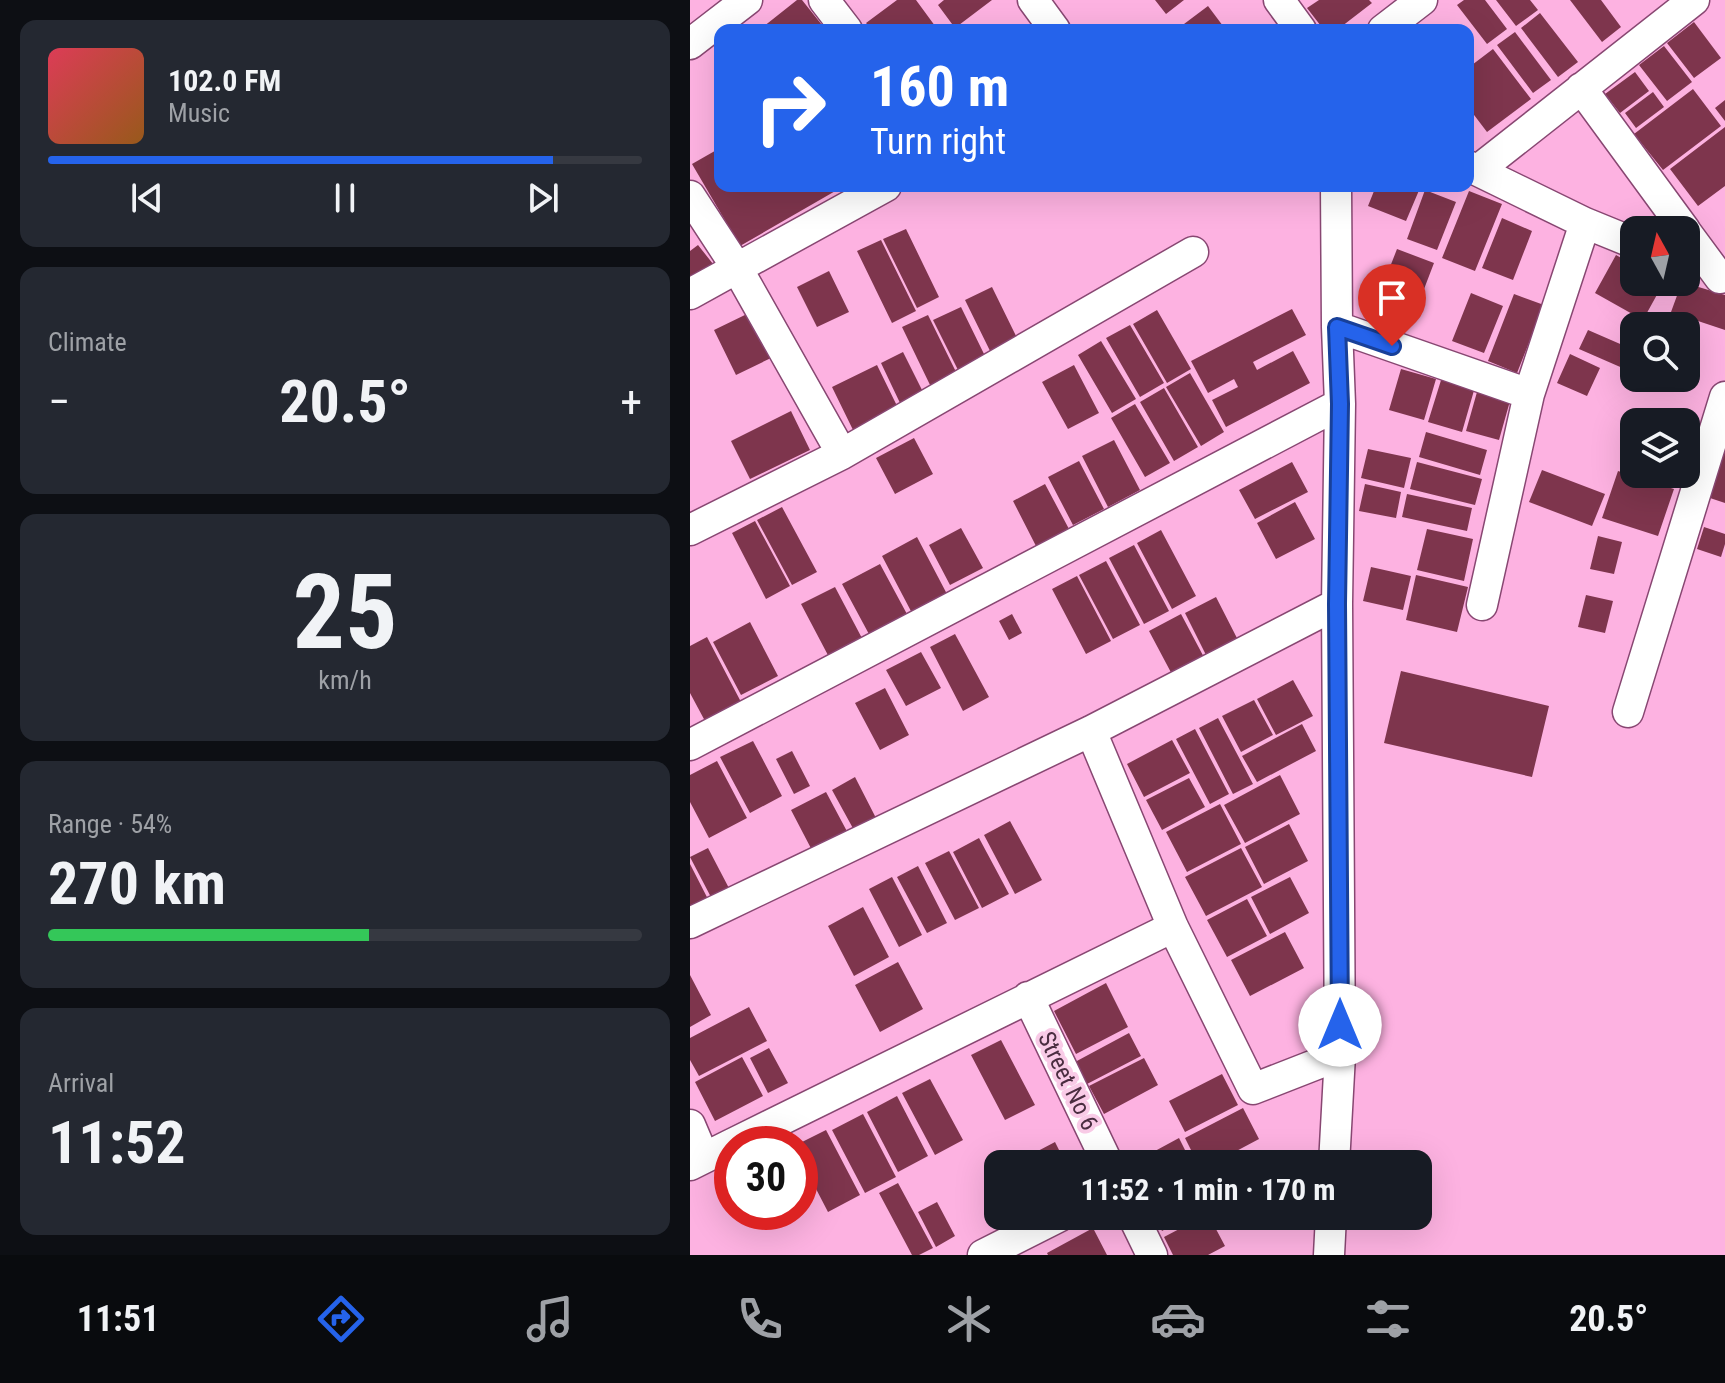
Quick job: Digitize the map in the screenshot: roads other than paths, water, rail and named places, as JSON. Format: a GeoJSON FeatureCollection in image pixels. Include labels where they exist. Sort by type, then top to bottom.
{"type":"FeatureCollection","features":[{"type":"Feature","properties":{"kind":"street"},"geometry":{"type":"LineString","coordinates":[[716,24],[747,0]]}},
{"type":"Feature","properties":{"kind":"street"},"geometry":{"type":"LineString","coordinates":[[824,0],[842,24]]}},
{"type":"Feature","properties":{"kind":"street"},"geometry":{"type":"LineString","coordinates":[[1033,0],[1051,24]]}},
{"type":"Feature","properties":{"kind":"street"},"geometry":{"type":"LineString","coordinates":[[1279,0],[1297,24]]}},
{"type":"Feature","properties":{"kind":"street"},"geometry":{"type":"LineString","coordinates":[[1391,24],[1422,0]]}},
{"type":"Feature","properties":{"kind":"street"},"geometry":{"type":"LineString","coordinates":[[1474,167],[1694,0]]}},
{"type":"Feature","properties":{"kind":"street"},"geometry":{"type":"LineString","coordinates":[[690,44],[714,25]]}},
{"type":"Feature","properties":{"kind":"street"},"geometry":{"type":"LineString","coordinates":[[1581,88],[1674,216]]}},
{"type":"Feature","properties":{"kind":"street"},"geometry":{"type":"LineString","coordinates":[[1474,168],[1620,237]]}},
{"type":"Feature","properties":{"kind":"street"},"geometry":{"type":"LineString","coordinates":[[690,294],[875,192]]}},
{"type":"Feature","properties":{"kind":"street"},"geometry":{"type":"LineString","coordinates":[[1335,1150],[1340,1055],[1337,604],[1340,404],[1336,192]]}},
{"type":"Feature","properties":{"kind":"street"},"geometry":{"type":"LineString","coordinates":[[690,196],[737,268],[842,454]]}},
{"type":"Feature","properties":{"kind":"street"},"geometry":{"type":"LineString","coordinates":[[1482,605],[1529,394],[1585,223]]}},
{"type":"Feature","properties":{"kind":"street"},"geometry":{"type":"LineString","coordinates":[[1700,251],[1722,280]]}},
{"type":"Feature","properties":{"kind":"street"},"geometry":{"type":"LineString","coordinates":[[690,530],[842,454],[1193,252]]}},
{"type":"Feature","properties":{"kind":"street"},"geometry":{"type":"LineString","coordinates":[[1700,270],[1722,280]]}},
{"type":"Feature","properties":{"kind":"street"},"geometry":{"type":"LineString","coordinates":[[1337,327],[1529,394]]}},
{"type":"Feature","properties":{"kind":"street"},"geometry":{"type":"LineString","coordinates":[[1628,712],[1725,397]]}},
{"type":"Feature","properties":{"kind":"street"},"geometry":{"type":"LineString","coordinates":[[690,745],[1340,404]]}},
{"type":"Feature","properties":{"kind":"street"},"geometry":{"type":"LineString","coordinates":[[690,923],[1091,731],[1337,604]]}},
{"type":"Feature","properties":{"kind":"street"},"geometry":{"type":"LineString","coordinates":[[1091,731],[1173,927],[1253,1089],[1340,1055]]}},
{"type":"Feature","properties":{"kind":"street"},"geometry":{"type":"LineString","coordinates":[[768,1126],[1173,927]]}},
{"type":"Feature","properties":{"kind":"street","name":"Street No 6"},"geometry":{"type":"LineString","coordinates":[[1028,997],[1101,1150]]}},
{"type":"Feature","properties":{"kind":"street"},"geometry":{"type":"LineString","coordinates":[[690,1125],[697,1162]]}},
{"type":"Feature","properties":{"kind":"street"},"geometry":{"type":"LineString","coordinates":[[983,1255],[1032,1230]]}},
{"type":"Feature","properties":{"kind":"street"},"geometry":{"type":"LineString","coordinates":[[1140,1230],[1152,1255]]}},
{"type":"Feature","properties":{"kind":"street"},"geometry":{"type":"LineString","coordinates":[[1329,1255],[1330,1230]]}}]}
